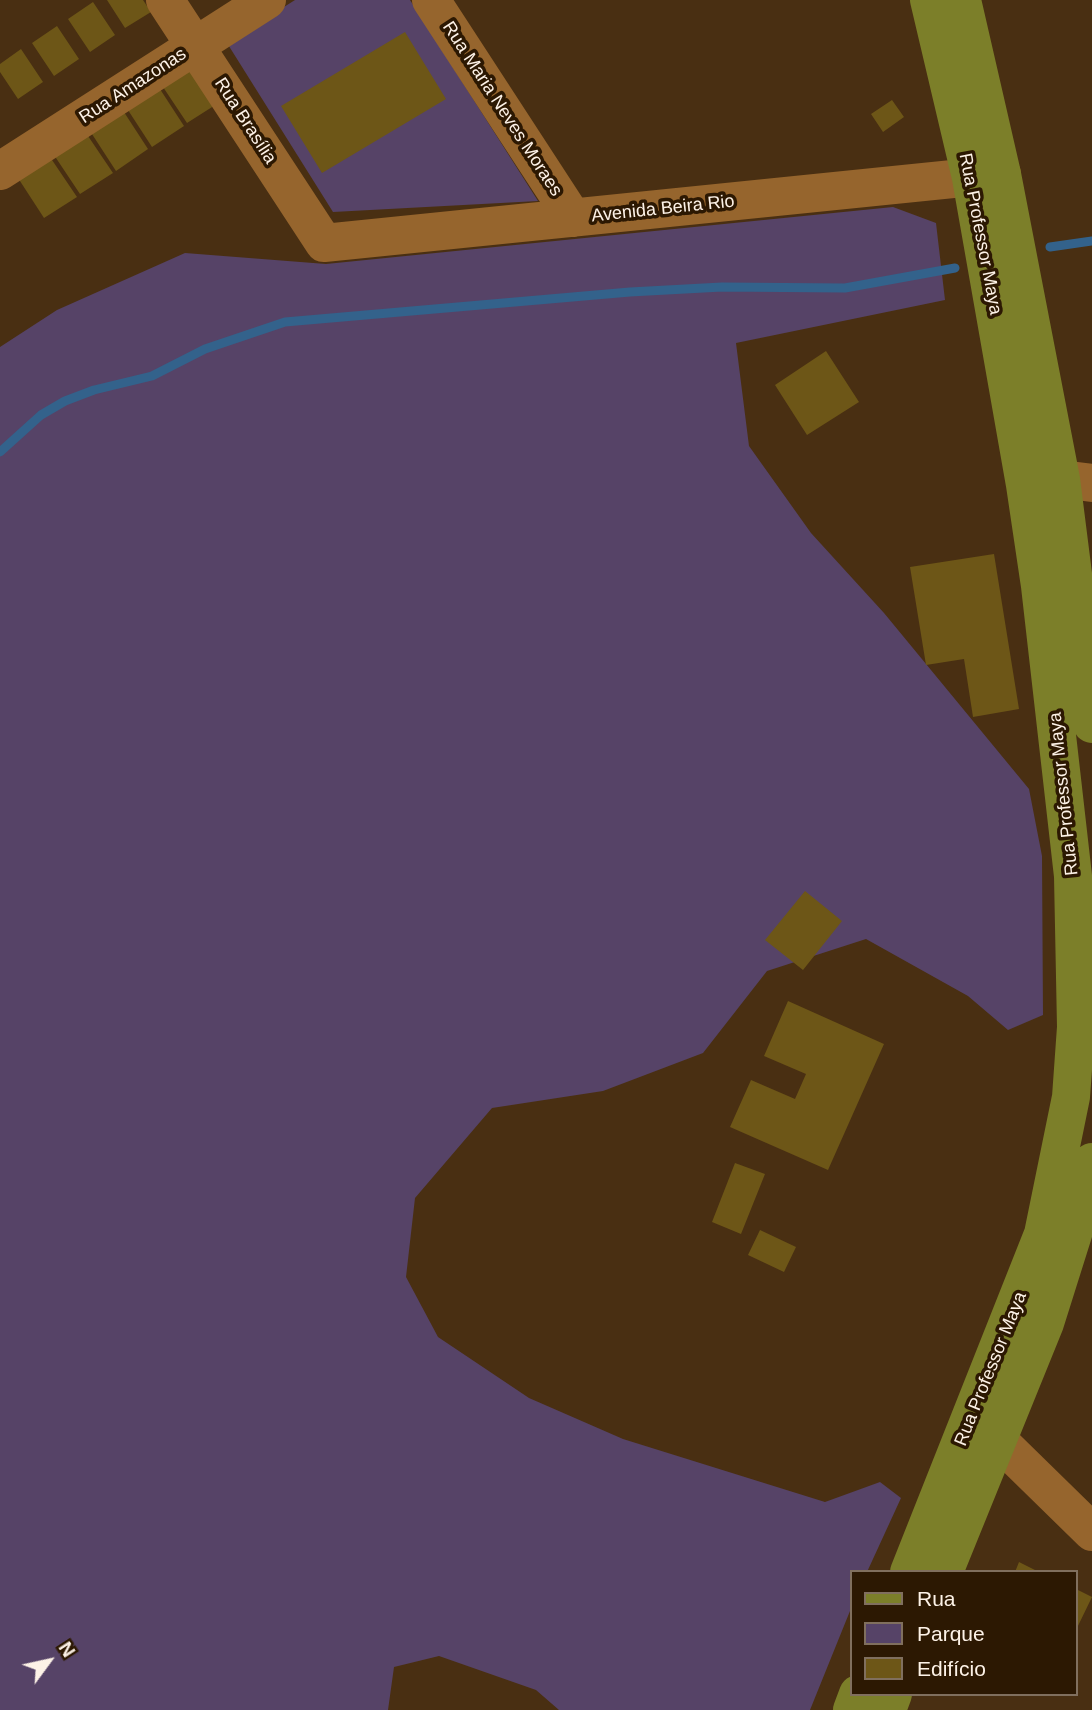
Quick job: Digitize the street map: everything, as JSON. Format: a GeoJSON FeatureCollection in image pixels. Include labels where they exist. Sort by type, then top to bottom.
{"type":"FeatureCollection","features":[{"type":"Feature","properties":{"kind":"main road","name":"Rua Professor Maya"},"geometry":{"type":"LineString","coordinates":[[929,0],[986,176],[1060,482],[1092,724]]}},
{"type":"Feature","properties":{"kind":"main road","name":"Rua Professor Maya"},"geometry":{"type":"LineString","coordinates":[[962,0],[986,176]]}},
{"type":"Feature","properties":{"kind":"main road","name":"Rua Professor Maya"},"geometry":{"type":"LineString","coordinates":[[945,1570],[1042,1234],[1060,1163],[1071,1097],[1084,948],[1083,872],[1052,680],[1060,482]]}},
{"type":"Feature","properties":{"kind":"main road","name":"Rua Professor Maya"},"geometry":{"type":"LineString","coordinates":[[910,1570],[983,1434],[1065,1264],[1092,1162]]}},
{"type":"Feature","properties":{"kind":"street","name":"Rua Brasília"},"geometry":{"type":"LineString","coordinates":[[165,0],[324,243]]}},
{"type":"Feature","properties":{"kind":"street","name":"Rua Amazonas"},"geometry":{"type":"LineString","coordinates":[[0,172],[267,0]]}},
{"type":"Feature","properties":{"kind":"street","name":"Rua Maria Neves Moraes"},"geometry":{"type":"LineString","coordinates":[[431,0],[573,218]]}},
{"type":"Feature","properties":{"kind":"street","name":"Avenida Beira Rio"},"geometry":{"type":"LineString","coordinates":[[324,243],[986,176]]}},
{"type":"Feature","properties":{"kind":"street"},"geometry":{"type":"LineString","coordinates":[[983,1434],[1092,1532]]}},
{"type":"Feature","properties":{"kind":"green space"},"geometry":{"type":"Polygon","coordinates":[[[295,0],[410,0],[538,201],[333,212],[227,43],[295,0]]]}},
{"type":"Feature","properties":{"kind":"green space"},"geometry":{"type":"Polygon","coordinates":[[[893,207],[936,223],[945,300],[736,343],[749,446],[811,533],[884,613],[1029,789],[1042,856],[1043,1015],[1008,1030],[968,996],[866,939],[767,971],[703,1053],[603,1091],[492,1108],[415,1198],[406,1277],[438,1337],[529,1398],[623,1439],[825,1502],[880,1482],[901,1498],[868,1570],[850,1570],[850,1611],[810,1710],[559,1710],[536,1690],[439,1656],[394,1667],[388,1710],[0,1710],[0,347],[57,310],[185,253],[326,264],[893,207]]]}},
{"type":"Feature","properties":{"kind":"building"},"geometry":{"type":"Polygon","coordinates":[[[107,0],[143,0],[151,12],[125,28],[107,0]]]}},
{"type":"Feature","properties":{"kind":"building"},"geometry":{"type":"Polygon","coordinates":[[[93,2],[115,35],[90,52],[68,19],[93,2]]]}},
{"type":"Feature","properties":{"kind":"building"},"geometry":{"type":"Polygon","coordinates":[[[57,26],[79,59],[54,76],[32,43],[57,26]]]}},
{"type":"Feature","properties":{"kind":"building"},"geometry":{"type":"Polygon","coordinates":[[[405,32],[446,99],[322,173],[281,106],[405,32]]]}},
{"type":"Feature","properties":{"kind":"building"},"geometry":{"type":"Polygon","coordinates":[[[21,49],[43,82],[18,99],[0,72],[0,64],[21,49]]]}},
{"type":"Feature","properties":{"kind":"building"},"geometry":{"type":"Polygon","coordinates":[[[193,62],[220,102],[187,123],[161,84],[193,62]]]}},
{"type":"Feature","properties":{"kind":"building"},"geometry":{"type":"Polygon","coordinates":[[[158,86],[184,126],[152,147],[126,107],[158,86]]]}},
{"type":"Feature","properties":{"kind":"building"},"geometry":{"type":"Polygon","coordinates":[[[892,100],[904,117],[883,132],[871,114],[892,100]]]}},
{"type":"Feature","properties":{"kind":"building"},"geometry":{"type":"Polygon","coordinates":[[[122,109],[148,149],[116,171],[90,131],[122,109]]]}},
{"type":"Feature","properties":{"kind":"building"},"geometry":{"type":"Polygon","coordinates":[[[86,133],[113,173],[80,194],[54,155],[86,133]]]}},
{"type":"Feature","properties":{"kind":"building"},"geometry":{"type":"Polygon","coordinates":[[[50,157],[77,197],[44,218],[18,178],[50,157]]]}},
{"type":"Feature","properties":{"kind":"building"},"geometry":{"type":"Polygon","coordinates":[[[826,351],[859,402],[807,435],[775,385],[826,351]]]}},
{"type":"Feature","properties":{"kind":"building"},"geometry":{"type":"Polygon","coordinates":[[[994,554],[1019,709],[973,717],[964,659],[926,665],[910,567],[994,554]]]}},
{"type":"Feature","properties":{"kind":"building"},"geometry":{"type":"Polygon","coordinates":[[[805,891],[842,921],[803,970],[765,940],[805,891]]]}},
{"type":"Feature","properties":{"kind":"building"},"geometry":{"type":"Polygon","coordinates":[[[788,1001],[884,1044],[828,1170],[730,1127],[751,1080],[795,1099],[806,1074],[764,1056],[788,1001]]]}},
{"type":"Feature","properties":{"kind":"building"},"geometry":{"type":"Polygon","coordinates":[[[735,1163],[765,1174],[741,1234],[712,1222],[735,1163]]]}},
{"type":"Feature","properties":{"kind":"building"},"geometry":{"type":"Polygon","coordinates":[[[760,1230],[796,1247],[784,1272],[748,1255],[760,1230]]]}},
{"type":"Feature","properties":{"kind":"building"},"geometry":{"type":"Polygon","coordinates":[[[1019,1562],[1035,1570],[1016,1570],[1019,1562]]]}},
{"type":"Feature","properties":{"kind":"building"},"geometry":{"type":"Polygon","coordinates":[[[1078,1590],[1092,1597],[1078,1626],[1078,1590]]]}},
{"type":"Feature","properties":{"kind":"waterway"},"geometry":{"type":"LineString","coordinates":[[1050,247],[1092,241]]}},
{"type":"Feature","properties":{"kind":"waterway"},"geometry":{"type":"LineString","coordinates":[[0,452],[41,415],[65,401],[94,390],[152,376],[205,349],[285,322],[630,292],[722,287],[845,288],[955,268]]}}]}
